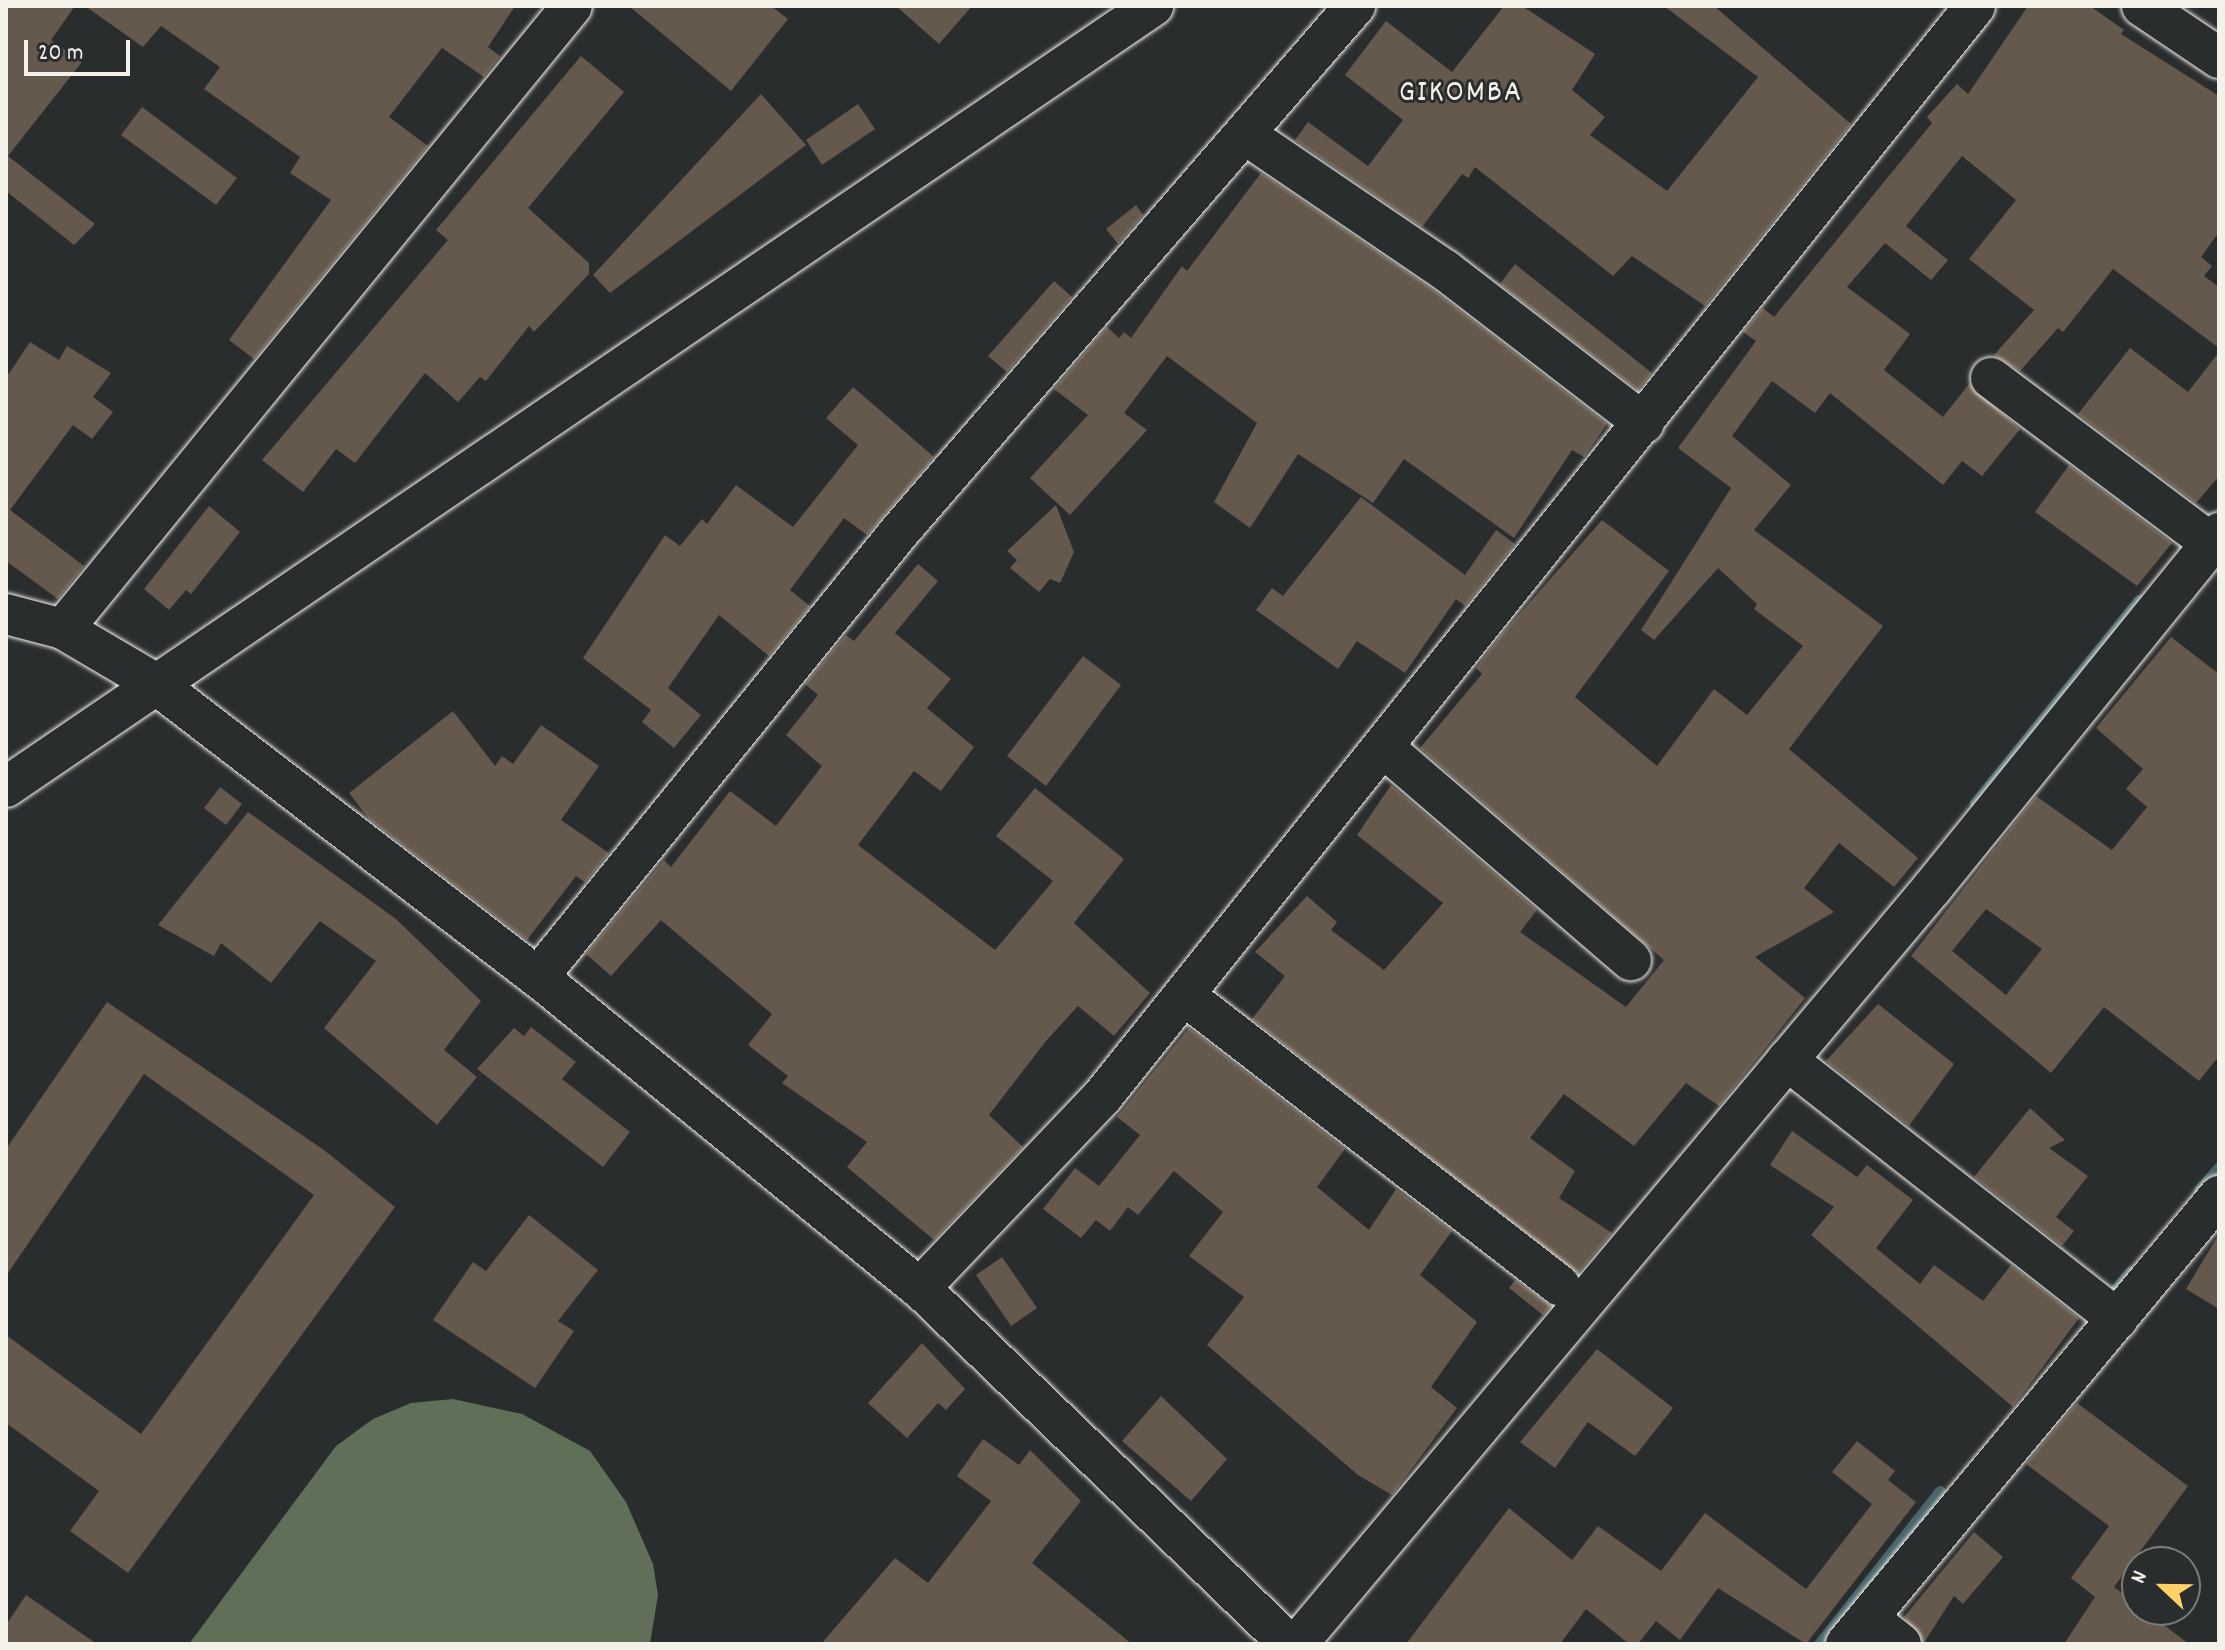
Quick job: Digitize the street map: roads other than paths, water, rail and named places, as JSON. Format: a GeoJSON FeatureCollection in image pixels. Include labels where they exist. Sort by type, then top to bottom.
{"type":"FeatureCollection","features":[{"type":"Feature","properties":{"kind":"street"},"geometry":{"type":"LineString","coordinates":[[63,629],[572,6]]}},
{"type":"Feature","properties":{"kind":"street"},"geometry":{"type":"LineString","coordinates":[[6,787],[153,682],[893,188],[1153,6]]}},
{"type":"Feature","properties":{"kind":"street"},"geometry":{"type":"LineString","coordinates":[[538,977],[900,531],[1355,6]]}},
{"type":"Feature","properties":{"kind":"street"},"geometry":{"type":"LineString","coordinates":[[920,1288],[1102,1097],[1975,6]]}},
{"type":"Feature","properties":{"kind":"street"},"geometry":{"type":"LineString","coordinates":[[2142,6],[2219,58]]}},
{"type":"Feature","properties":{"kind":"street"},"geometry":{"type":"LineString","coordinates":[[1246,135],[1445,270],[1644,423]]}},
{"type":"Feature","properties":{"kind":"street"},"geometry":{"type":"LineString","coordinates":[[1297,1644],[1787,1060],[2215,538],[1991,378]]}},
{"type":"Feature","properties":{"kind":"street"},"geometry":{"type":"LineString","coordinates":[[6,614],[63,629],[153,682],[538,977],[920,1288],[1289,1644]]}},
{"type":"Feature","properties":{"kind":"street"},"geometry":{"type":"LineString","coordinates":[[1383,747],[1631,960]]}},
{"type":"Feature","properties":{"kind":"street"},"geometry":{"type":"LineString","coordinates":[[1184,995],[1560,1286]]}},
{"type":"Feature","properties":{"kind":"street"},"geometry":{"type":"LineString","coordinates":[[1787,1060],[2117,1319]]}},
{"type":"Feature","properties":{"kind":"street"},"geometry":{"type":"LineString","coordinates":[[1901,1644],[1857,1631],[2219,1196]]}},
{"type":"Feature","properties":{"kind":"waterway"},"geometry":{"type":"LineString","coordinates":[[1975,803],[2139,600]]}},
{"type":"Feature","properties":{"kind":"waterway"},"geometry":{"type":"LineString","coordinates":[[2199,1190],[2219,1167]]}},
{"type":"Feature","properties":{"kind":"waterway"},"geometry":{"type":"LineString","coordinates":[[2108,1298],[2131,1271]]}},
{"type":"Feature","properties":{"kind":"waterway"},"geometry":{"type":"LineString","coordinates":[[1819,1644],[1940,1491]]}},
{"type":"Feature","properties":{"kind":"district","name":"GIKOMBA"},"geometry":{"type":"Point","coordinates":[1461,94]}}]}
